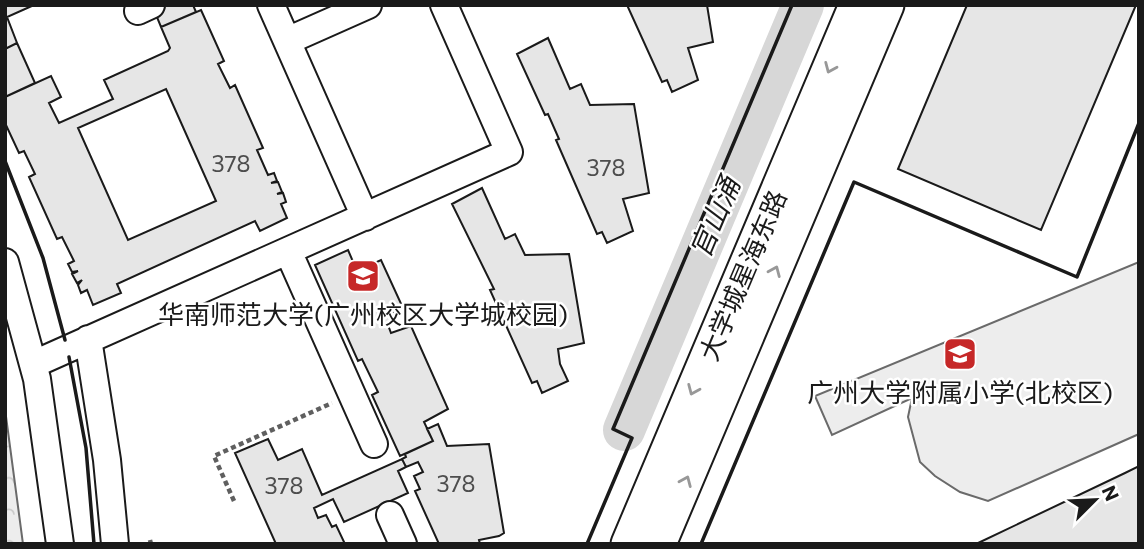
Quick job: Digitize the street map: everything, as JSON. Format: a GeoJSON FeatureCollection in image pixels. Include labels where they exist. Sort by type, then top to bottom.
{"type":"FeatureCollection","features":[{"type":"Feature","properties":{"kind":"main road","name":"大学城星海东路"},"geometry":{"type":"LineString","coordinates":[[628,544],[856,5]]}},
{"type":"Feature","properties":{"kind":"main road","name":"大学城星海东路"},"geometry":{"type":"LineString","coordinates":[[659,544],[887,5]]}},
{"type":"Feature","properties":{"kind":"street"},"geometry":{"type":"LineString","coordinates":[[271,5],[365,216]]}},
{"type":"Feature","properties":{"kind":"street"},"geometry":{"type":"LineString","coordinates":[[287,41],[368,5]]}},
{"type":"Feature","properties":{"kind":"street"},"geometry":{"type":"LineString","coordinates":[[34,364],[509,152],[444,5]]}},
{"type":"Feature","properties":{"kind":"street"},"geometry":{"type":"LineString","coordinates":[[288,251],[374,444]]}},
{"type":"Feature","properties":{"kind":"street"},"geometry":{"type":"LineString","coordinates":[[5,262],[34,364],[46,426],[60,544]]}},
{"type":"Feature","properties":{"kind":"street"},"geometry":{"type":"LineString","coordinates":[[88,340],[107,460],[116,544]]}},
{"type":"Feature","properties":{"kind":"street"},"geometry":{"type":"LineString","coordinates":[[390,515],[403,544]]}},
{"type":"Feature","properties":{"kind":"path"},"geometry":{"type":"LineString","coordinates":[[234,502],[214,456],[352,394]]}},
{"type":"Feature","properties":{"kind":"green space"},"geometry":{"type":"Polygon","coordinates":[[[5,409],[23,544],[5,544],[5,409]]]}},
{"type":"Feature","properties":{"kind":"shaded area"},"geometry":{"type":"Polygon","coordinates":[[[1139,262],[1139,434],[988,501],[960,492],[935,476],[920,462],[908,417],[912,398],[832,435],[815,396],[1139,262]]]}},
{"type":"Feature","properties":{"kind":"building"},"geometry":{"type":"Polygon","coordinates":[[[5,5],[34,5],[7,17],[17,43],[5,49],[5,5]]]}},
{"type":"Feature","properties":{"kind":"building"},"geometry":{"type":"Polygon","coordinates":[[[152,5],[193,5],[196,12],[161,27],[152,5]]]}},
{"type":"Feature","properties":{"kind":"building"},"geometry":{"type":"Polygon","coordinates":[[[627,5],[707,5],[713,42],[688,48],[698,80],[672,92],[667,80],[662,82],[627,5]]]}},
{"type":"Feature","properties":{"kind":"building"},"geometry":{"type":"Polygon","coordinates":[[[967,5],[1136,5],[1041,230],[898,169],[967,5]]]}},
{"type":"Feature","properties":{"kind":"building"},"geometry":{"type":"Polygon","coordinates":[[[201,10],[224,61],[218,64],[230,88],[235,85],[263,148],[257,150],[268,175],[274,173],[277,181],[271,183],[278,182],[282,192],[277,194],[283,193],[286,202],[281,204],[287,218],[260,231],[255,221],[117,284],[121,293],[93,305],[87,290],[81,293],[78,285],[82,280],[77,283],[72,274],[78,271],[72,272],[68,264],[74,261],[62,237],[57,239],[29,177],[35,174],[24,151],[19,153],[5,123],[5,97],[51,76],[61,97],[49,103],[59,123],[113,99],[104,80],[170,48],[161,27],[201,10]],[[166,89],[78,128],[128,240],[216,201],[166,89]]]}},
{"type":"Feature","properties":{"kind":"building"},"geometry":{"type":"Polygon","coordinates":[[[548,38],[570,89],[581,84],[590,105],[634,104],[649,193],[623,199],[633,231],[607,243],[602,232],[597,234],[556,140],[559,139],[548,114],[545,115],[517,54],[548,38]]]}},
{"type":"Feature","properties":{"kind":"building"},"geometry":{"type":"Polygon","coordinates":[[[17,43],[35,83],[5,97],[5,49],[17,43]]]}},
{"type":"Feature","properties":{"kind":"building"},"geometry":{"type":"Polygon","coordinates":[[[482,188],[505,239],[515,234],[525,255],[569,254],[584,343],[558,349],[560,364],[568,381],[542,393],[537,381],[532,383],[490,290],[494,289],[452,204],[482,188]]]}},
{"type":"Feature","properties":{"kind":"building"},"geometry":{"type":"Polygon","coordinates":[[[348,250],[357,271],[381,260],[403,308],[390,314],[394,322],[388,325],[391,333],[411,326],[448,409],[424,422],[433,441],[400,456],[372,395],[378,392],[362,359],[358,361],[315,265],[348,250]]]}},
{"type":"Feature","properties":{"kind":"building"},"geometry":{"type":"Polygon","coordinates":[[[438,424],[447,446],[489,444],[504,533],[499,536],[479,540],[480,544],[439,544],[415,491],[420,489],[414,476],[423,472],[418,462],[406,467],[402,459],[406,457],[405,454],[433,441],[427,429],[438,424]]]}},
{"type":"Feature","properties":{"kind":"building"},"geometry":{"type":"Polygon","coordinates":[[[268,439],[278,460],[302,449],[322,495],[402,459],[406,467],[398,471],[408,493],[344,522],[333,499],[314,508],[318,518],[326,515],[332,527],[336,525],[345,544],[276,544],[235,453],[268,439]]]}},
{"type":"Feature","properties":{"kind":"building"},"geometry":{"type":"Polygon","coordinates":[[[1139,466],[1139,544],[976,544],[1125,473],[1139,466]]]}},
{"type":"Feature","properties":{"kind":"waterway","name":"官山涌"},"geometry":{"type":"LineString","coordinates":[[624,430],[803,5]]}},
{"type":"Feature","properties":{"kind":"wall"},"geometry":{"type":"LineString","coordinates":[[587,544],[632,438],[613,429],[792,5]]}},
{"type":"Feature","properties":{"kind":"wall"},"geometry":{"type":"LineString","coordinates":[[701,544],[854,182],[1077,277],[1139,123]]}},
{"type":"Feature","properties":{"kind":"wall"},"geometry":{"type":"LineString","coordinates":[[5,161],[43,258],[65,340]]}},
{"type":"Feature","properties":{"kind":"wall"},"geometry":{"type":"LineString","coordinates":[[69,357],[86,448],[94,544]]}},
{"type":"Feature","properties":{"kind":"place","name":"华南师范大学(广州校区大学城校园)"},"geometry":{"type":"Point","coordinates":[363,276]}},
{"type":"Feature","properties":{"kind":"place","name":"广州大学附属小学(北校区)"},"geometry":{"type":"Point","coordinates":[960,354]}}]}
